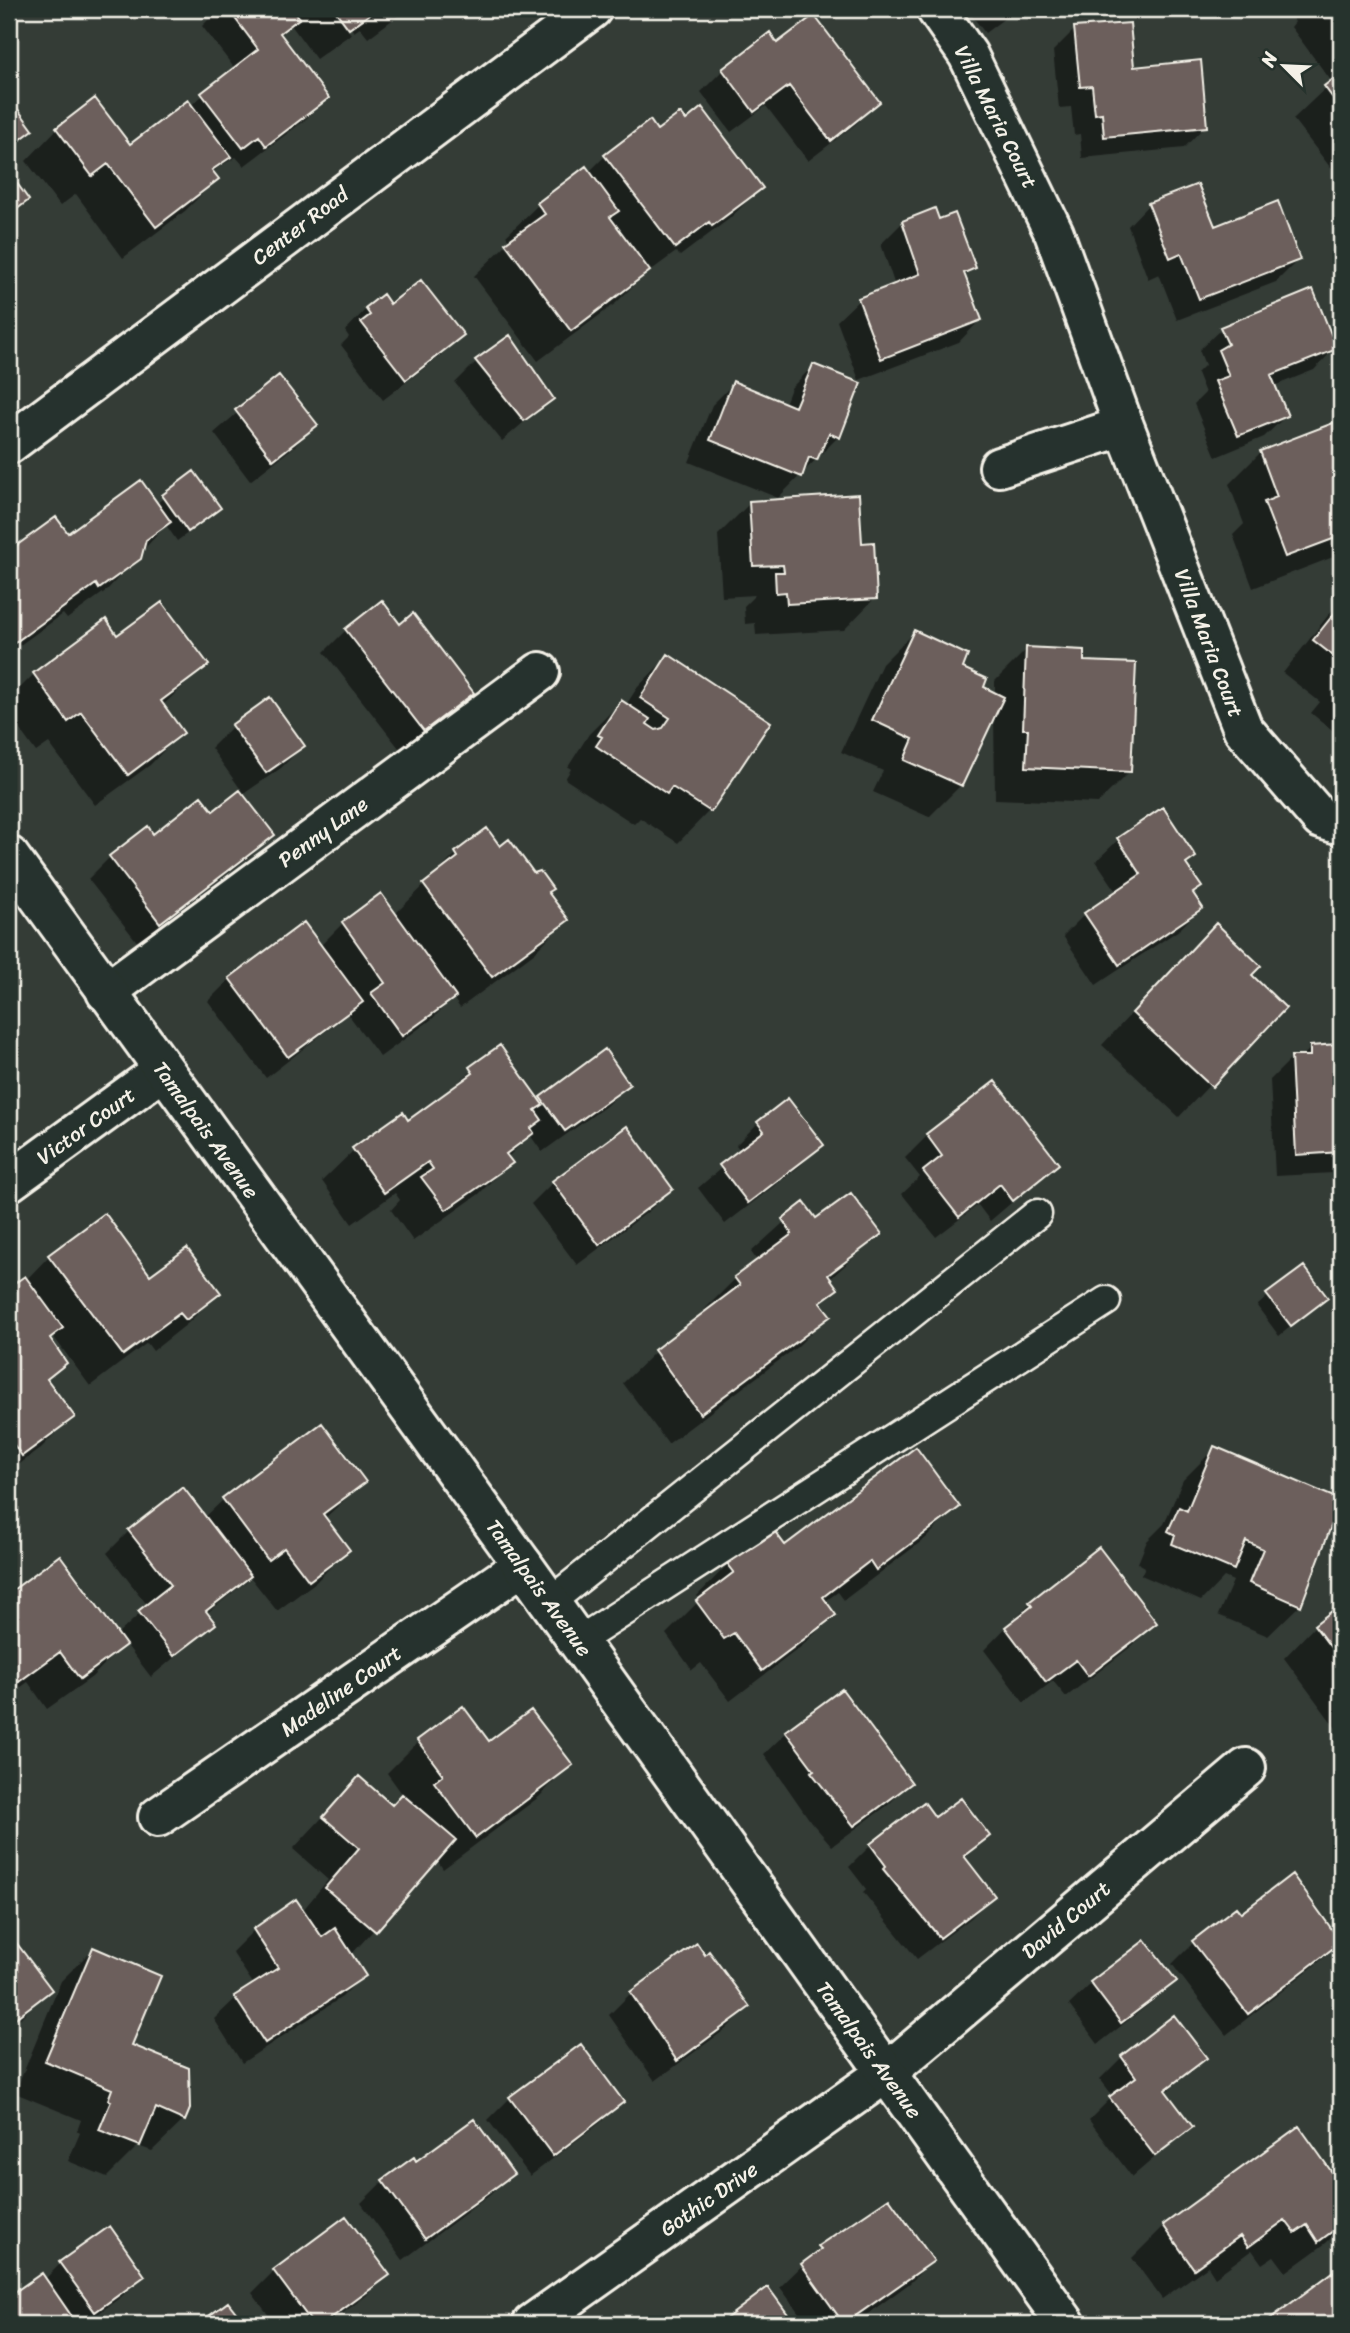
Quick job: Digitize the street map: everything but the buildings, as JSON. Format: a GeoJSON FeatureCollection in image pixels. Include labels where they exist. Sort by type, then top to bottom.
{"type":"FeatureCollection","features":[{"type":"Feature","properties":{"kind":"street","name":"Center Road"},"geometry":{"type":"LineString","coordinates":[[9,444],[592,9]]}},
{"type":"Feature","properties":{"kind":"street","name":"Villa Maria Court"},"geometry":{"type":"LineString","coordinates":[[936,9],[968,55],[1054,233],[1124,426],[1243,729],[1321,819],[1341,825]]}},
{"type":"Feature","properties":{"kind":"street"},"geometry":{"type":"LineString","coordinates":[[999,467],[1124,426]]}},
{"type":"Feature","properties":{"kind":"street","name":"Penny Lane"},"geometry":{"type":"LineString","coordinates":[[106,992],[540,672]]}},
{"type":"Feature","properties":{"kind":"street","name":"Tamalpais Avenue"},"geometry":{"type":"LineString","coordinates":[[9,856],[550,1602],[1066,2324]]}},
{"type":"Feature","properties":{"kind":"street","name":"Victor Court"},"geometry":{"type":"LineString","coordinates":[[9,1182],[163,1070]]}},
{"type":"Feature","properties":{"kind":"street","name":"Madeline Court"},"geometry":{"type":"LineString","coordinates":[[158,1817],[523,1565]]}},
{"type":"Feature","properties":{"kind":"street","name":"David Court"},"geometry":{"type":"LineString","coordinates":[[886,2073],[1246,1768]]}},
{"type":"Feature","properties":{"kind":"street","name":"Gothic Drive"},"geometry":{"type":"LineString","coordinates":[[533,2324],[886,2073]]}},
{"type":"Feature","properties":{"kind":"lane"},"geometry":{"type":"LineString","coordinates":[[550,1602],[1037,1214]]}},
{"type":"Feature","properties":{"kind":"lane"},"geometry":{"type":"LineString","coordinates":[[578,1642],[1106,1301]]}}]}
